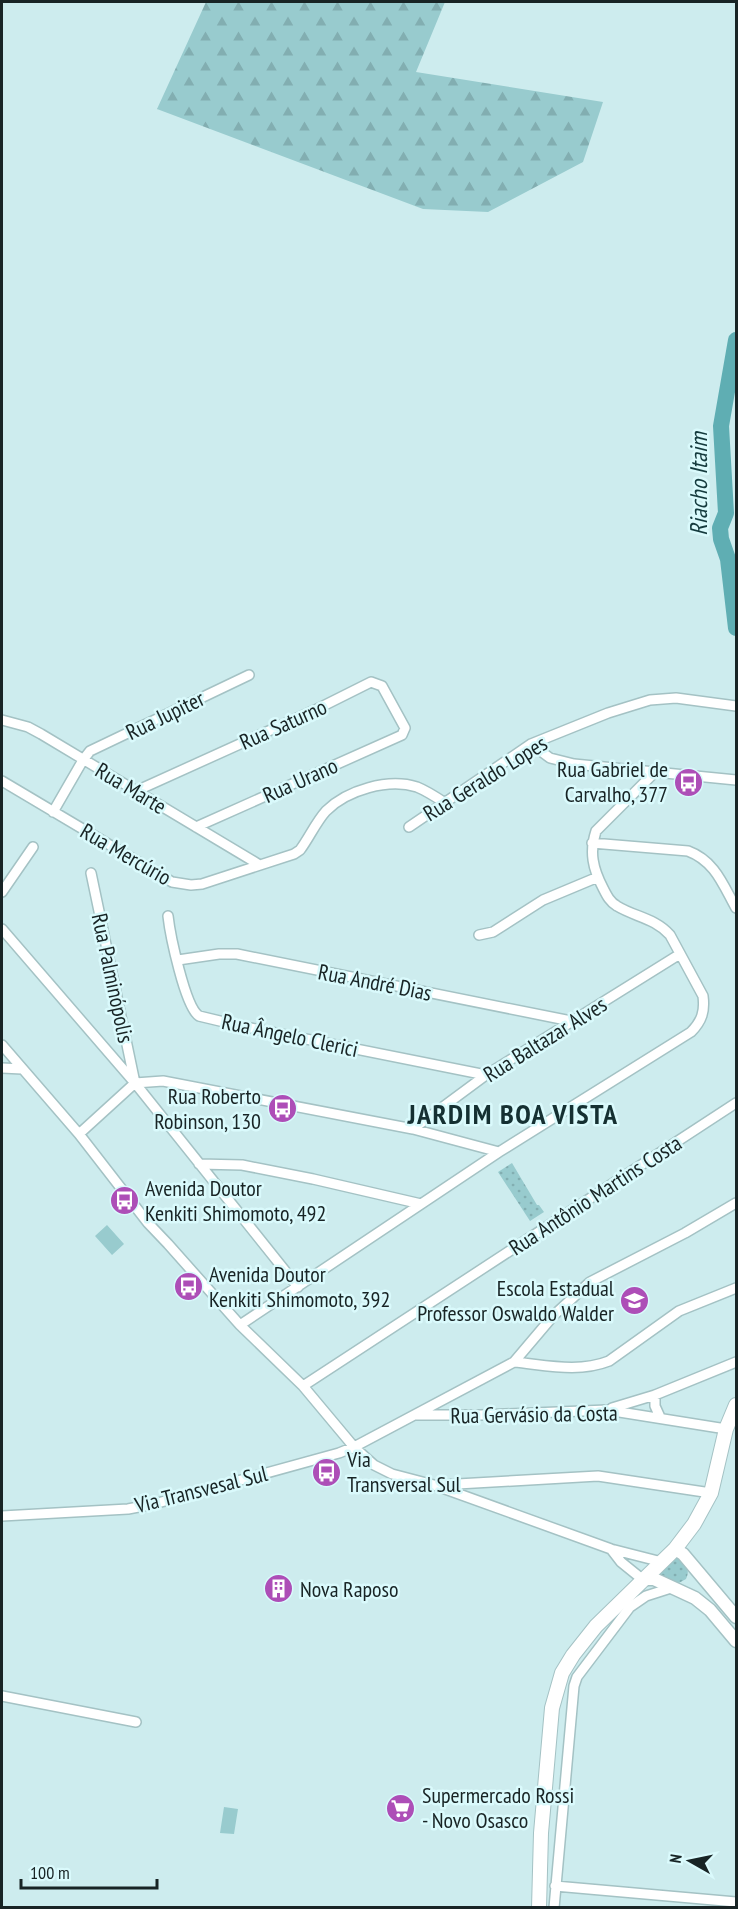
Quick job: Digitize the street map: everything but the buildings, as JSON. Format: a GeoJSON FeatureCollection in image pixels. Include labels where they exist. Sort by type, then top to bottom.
{"type":"FeatureCollection","features":[{"type":"Feature","properties":{"kind":"main road"},"geometry":{"type":"LineString","coordinates":[[539,1908],[542,1822],[552,1708],[562,1673],[596,1626],[642,1579],[662,1563],[694,1524],[711,1492],[726,1429],[736,1405]]}},
{"type":"Feature","properties":{"kind":"street","name":"Rua Jupiter"},"geometry":{"type":"LineString","coordinates":[[83,760],[90,751],[249,675]]}},
{"type":"Feature","properties":{"kind":"street","name":"Rua Saturno"},"geometry":{"type":"LineString","coordinates":[[136,791],[315,710],[371,682],[382,686],[405,728],[403,733]]}},
{"type":"Feature","properties":{"kind":"street","name":"Rua Geraldo Lopes"},"geometry":{"type":"LineString","coordinates":[[408,827],[531,744],[608,713],[650,700],[676,698],[736,706]]}},
{"type":"Feature","properties":{"kind":"street","name":"Rua Marte"},"geometry":{"type":"LineString","coordinates":[[2,720],[27,727],[258,864]]}},
{"type":"Feature","properties":{"kind":"street","name":"Rua Urano"},"geometry":{"type":"LineString","coordinates":[[196,827],[403,733]]}},
{"type":"Feature","properties":{"kind":"street"},"geometry":{"type":"LineString","coordinates":[[531,744],[541,753],[558,761],[736,780]]}},
{"type":"Feature","properties":{"kind":"street"},"geometry":{"type":"LineString","coordinates":[[54,812],[83,760]]}},
{"type":"Feature","properties":{"kind":"street"},"geometry":{"type":"LineString","coordinates":[[240,1325],[500,1152],[696,1027],[704,1006],[703,996],[670,934],[663,927],[613,903],[593,864],[592,843],[601,824],[656,772]]}},
{"type":"Feature","properties":{"kind":"street","name":"Rua Mercúrio"},"geometry":{"type":"LineString","coordinates":[[2,781],[172,882],[180,884],[202,884],[294,854],[300,850],[324,813],[334,804],[362,790],[378,786],[404,785],[426,791],[445,803]]}},
{"type":"Feature","properties":{"kind":"street"},"geometry":{"type":"LineString","coordinates":[[592,843],[688,851],[698,855],[714,867],[736,908]]}},
{"type":"Feature","properties":{"kind":"street"},"geometry":{"type":"LineString","coordinates":[[2,892],[33,847]]}},
{"type":"Feature","properties":{"kind":"street","name":"Rua Palminópolis"},"geometry":{"type":"LineString","coordinates":[[91,873],[135,1083]]}},
{"type":"Feature","properties":{"kind":"street"},"geometry":{"type":"LineString","coordinates":[[479,934],[493,932],[543,900],[598,877]]}},
{"type":"Feature","properties":{"kind":"street","name":"Rua Ângelo Clerici"},"geometry":{"type":"LineString","coordinates":[[168,916],[170,933],[189,1004],[195,1014],[253,1029],[486,1075]]}},
{"type":"Feature","properties":{"kind":"street"},"geometry":{"type":"LineString","coordinates":[[2,929],[135,1083],[298,1287]]}},
{"type":"Feature","properties":{"kind":"street","name":"Rua André Dias"},"geometry":{"type":"LineString","coordinates":[[178,960],[219,954],[237,954],[571,1021]]}},
{"type":"Feature","properties":{"kind":"street","name":"Rua Baltazar Alves"},"geometry":{"type":"LineString","coordinates":[[413,1129],[486,1075],[680,954]]}},
{"type":"Feature","properties":{"kind":"street"},"geometry":{"type":"LineString","coordinates":[[2,1045],[80,1134],[148,1223],[240,1325],[303,1386],[354,1447],[382,1470],[434,1485],[611,1549],[662,1563]]}},
{"type":"Feature","properties":{"kind":"street"},"geometry":{"type":"LineString","coordinates":[[2,1068],[21,1069]]}},
{"type":"Feature","properties":{"kind":"street"},"geometry":{"type":"LineString","coordinates":[[80,1134],[135,1083],[163,1081],[413,1129],[500,1152]]}},
{"type":"Feature","properties":{"kind":"street","name":"Rua Antônio Martins Costa"},"geometry":{"type":"LineString","coordinates":[[303,1386],[736,1103]]}},
{"type":"Feature","properties":{"kind":"street"},"geometry":{"type":"LineString","coordinates":[[199,1164],[242,1165],[421,1204]]}},
{"type":"Feature","properties":{"kind":"street"},"geometry":{"type":"LineString","coordinates":[[514,1362],[553,1316],[590,1282],[685,1233],[736,1203]]}},
{"type":"Feature","properties":{"kind":"street"},"geometry":{"type":"LineString","coordinates":[[514,1362],[575,1368],[597,1365],[609,1361],[679,1311],[736,1288]]}},
{"type":"Feature","properties":{"kind":"street","name":"Via Transvesal Sul"},"geometry":{"type":"LineString","coordinates":[[4,1515],[128,1509],[154,1504],[339,1453],[514,1362]]}},
{"type":"Feature","properties":{"kind":"street"},"geometry":{"type":"LineString","coordinates":[[607,1410],[655,1395],[736,1362]]}},
{"type":"Feature","properties":{"kind":"street"},"geometry":{"type":"LineString","coordinates":[[655,1395],[655,1406],[660,1417]]}},
{"type":"Feature","properties":{"kind":"street","name":"Rua Gervásio da Costa"},"geometry":{"type":"LineString","coordinates":[[413,1415],[607,1410],[726,1429]]}},
{"type":"Feature","properties":{"kind":"street"},"geometry":{"type":"LineString","coordinates":[[434,1485],[605,1477],[711,1492]]}},
{"type":"Feature","properties":{"kind":"street"},"geometry":{"type":"LineString","coordinates":[[611,1549],[621,1562],[642,1579],[654,1580],[703,1603],[736,1641]]}},
{"type":"Feature","properties":{"kind":"street"},"geometry":{"type":"LineString","coordinates":[[675,1549],[683,1554],[736,1617]]}},
{"type":"Feature","properties":{"kind":"street"},"geometry":{"type":"LineString","coordinates":[[554,1908],[574,1686],[577,1677],[630,1607],[646,1596],[676,1589],[691,1582],[695,1568]]}},
{"type":"Feature","properties":{"kind":"street"},"geometry":{"type":"LineString","coordinates":[[2,1696],[136,1722]]}},
{"type":"Feature","properties":{"kind":"street"},"geometry":{"type":"LineString","coordinates":[[555,1886],[736,1902]]}},
{"type":"Feature","properties":{"kind":"green space"},"geometry":{"type":"Polygon","coordinates":[[[206,2],[445,2],[416,72],[603,102],[583,162],[488,212],[423,209],[157,109],[206,2]]]}},
{"type":"Feature","properties":{"kind":"green space"},"geometry":{"type":"Polygon","coordinates":[[[512,1163],[537,1205],[544,1212],[530,1221],[498,1172],[512,1163]]]}},
{"type":"Feature","properties":{"kind":"green space"},"geometry":{"type":"Polygon","coordinates":[[[107,1225],[124,1244],[112,1255],[95,1236],[107,1225]]]}},
{"type":"Feature","properties":{"kind":"green space"},"geometry":{"type":"Polygon","coordinates":[[[676,1557],[684,1564],[688,1572],[686,1579],[677,1584],[659,1575],[676,1557]]]}},
{"type":"Feature","properties":{"kind":"green space"},"geometry":{"type":"Polygon","coordinates":[[[224,1807],[238,1809],[234,1834],[220,1833],[224,1807]]]}},
{"type":"Feature","properties":{"kind":"waterway","name":"Riacho Itaim"},"geometry":{"type":"LineString","coordinates":[[736,340],[721,426],[726,513],[720,528],[728,559],[736,628]]}},
{"type":"Feature","properties":{"kind":"place","name":"Rua Gabriel de Carvalho, 377"},"geometry":{"type":"Point","coordinates":[689,782]}},
{"type":"Feature","properties":{"kind":"place","name":"Rua Roberto Robinson, 130"},"geometry":{"type":"Point","coordinates":[282,1109]}},
{"type":"Feature","properties":{"kind":"place","name":"Avenida Doutor Kenkiti Shimomoto, 492"},"geometry":{"type":"Point","coordinates":[124,1201]}},
{"type":"Feature","properties":{"kind":"place","name":"Avenida Doutor Kenkiti Shimomoto, 392"},"geometry":{"type":"Point","coordinates":[188,1287]}},
{"type":"Feature","properties":{"kind":"place","name":"Escola Estadual Professor Oswaldo Walder"},"geometry":{"type":"Point","coordinates":[635,1301]}},
{"type":"Feature","properties":{"kind":"place","name":"Via Transversal Sul"},"geometry":{"type":"Point","coordinates":[326,1472]}},
{"type":"Feature","properties":{"kind":"place","name":"Nova Raposo"},"geometry":{"type":"Point","coordinates":[279,1589]}},
{"type":"Feature","properties":{"kind":"place","name":"Supermercado Rossi - Novo Osasco"},"geometry":{"type":"Point","coordinates":[401,1808]}},
{"type":"Feature","properties":{"kind":"district","name":"JARDIM BOA VISTA"},"geometry":{"type":"Point","coordinates":[513,1114]}}]}
